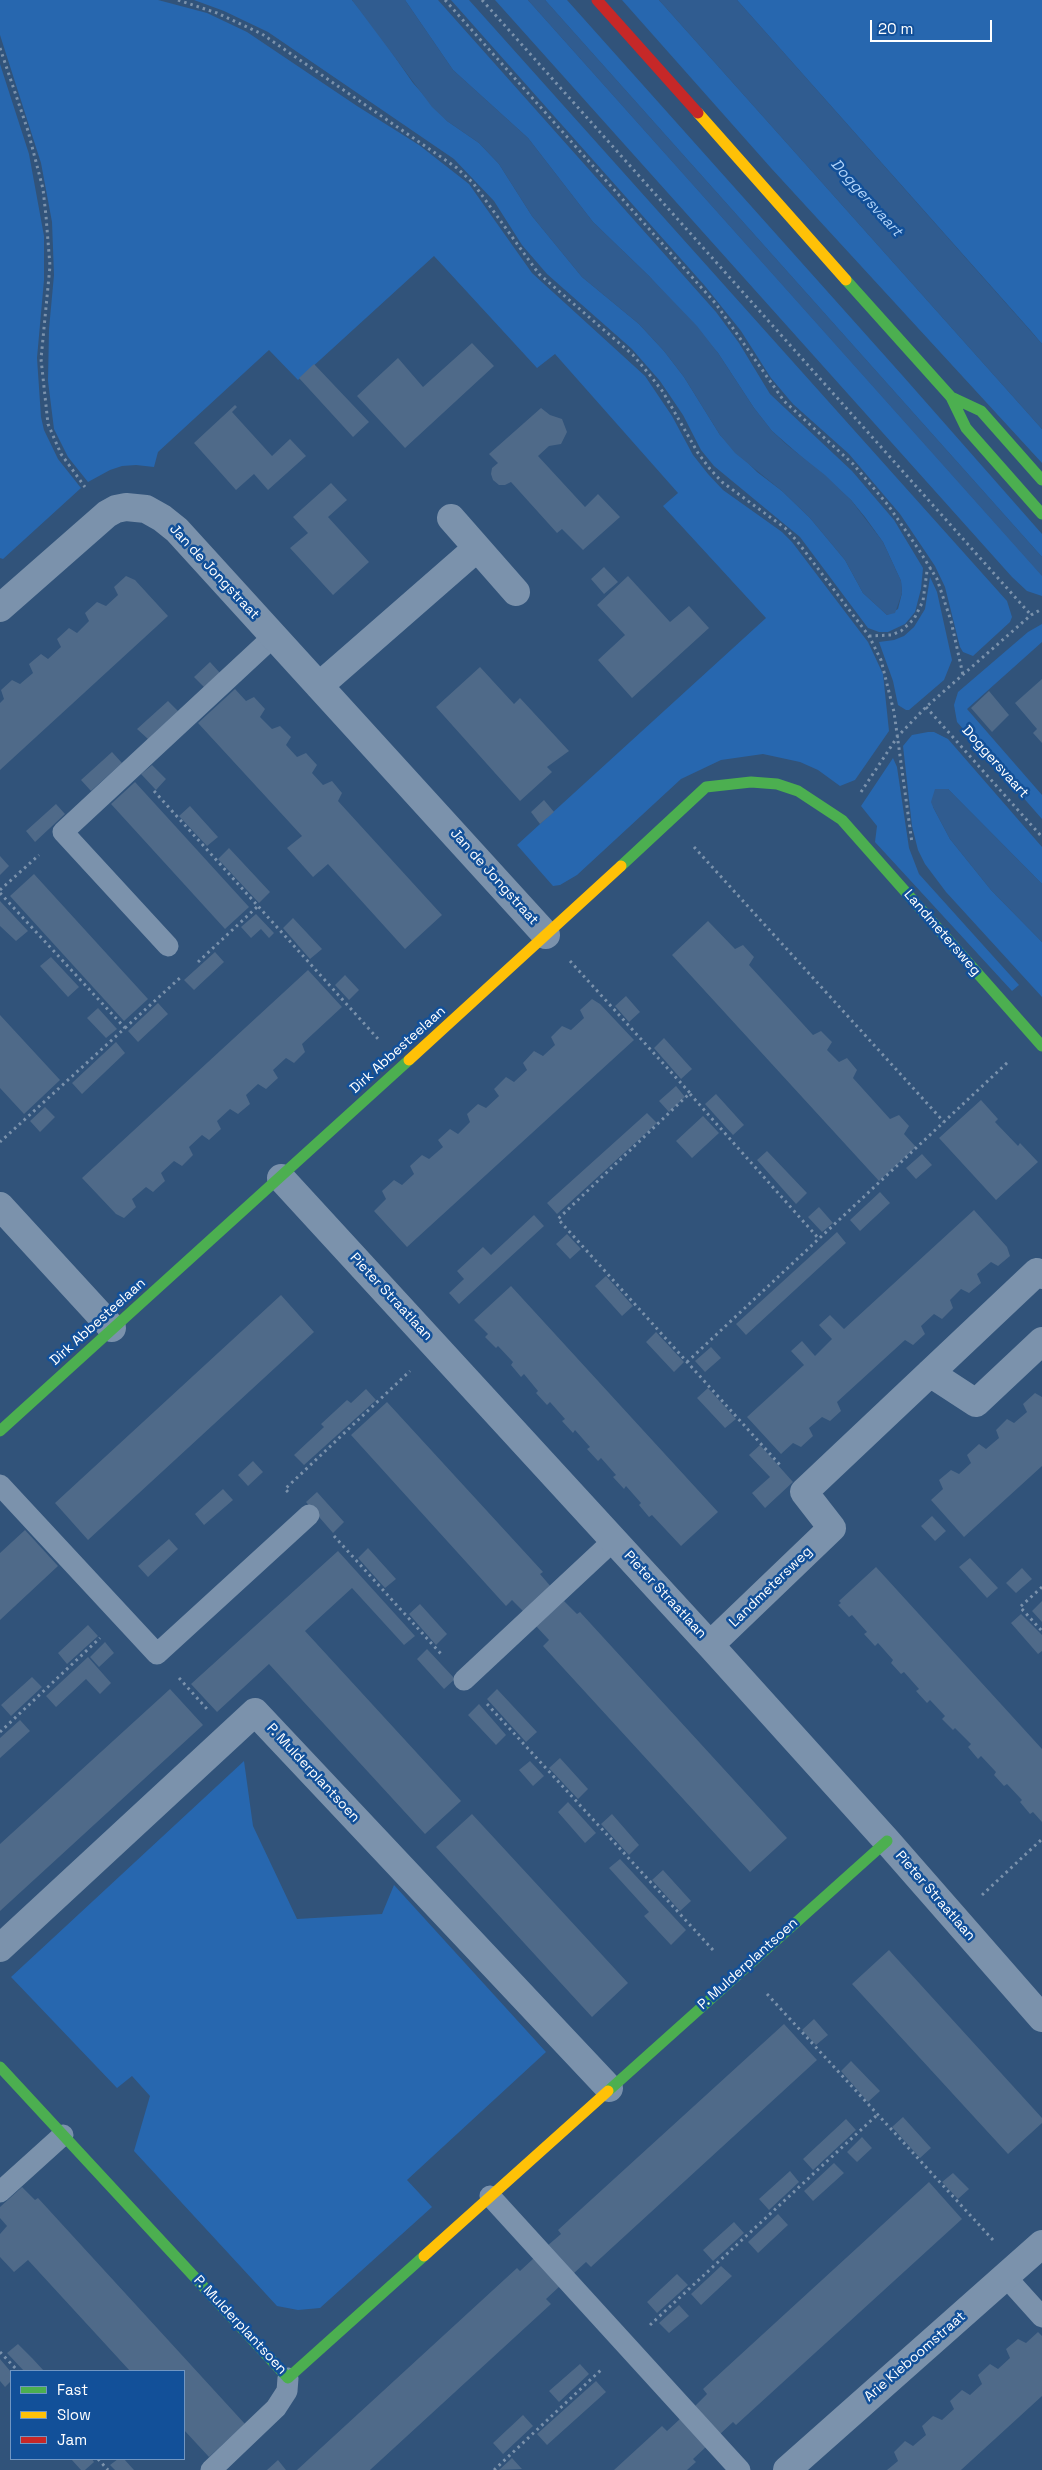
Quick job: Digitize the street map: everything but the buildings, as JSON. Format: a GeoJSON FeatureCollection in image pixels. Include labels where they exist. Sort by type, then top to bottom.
{"type":"FeatureCollection","features":[{"type":"Feature","properties":{"kind":"street"},"geometry":{"type":"LineString","coordinates":[[597,0],[951,397],[966,428],[1042,514]]}},
{"type":"Feature","properties":{"kind":"street"},"geometry":{"type":"LineString","coordinates":[[951,397],[981,411],[1042,480]]}},
{"type":"Feature","properties":{"kind":"street","name":"Jan de Jongstraat"},"geometry":{"type":"LineString","coordinates":[[2,602],[107,514],[126,507],[146,509],[162,518],[177,530],[546,935]]}},
{"type":"Feature","properties":{"kind":"street"},"geometry":{"type":"LineString","coordinates":[[451,518],[516,592]]}},
{"type":"Feature","properties":{"kind":"street"},"geometry":{"type":"LineString","coordinates":[[319,686],[477,548]]}},
{"type":"Feature","properties":{"kind":"street","name":"Dirk Abbesteelaan"},"geometry":{"type":"LineString","coordinates":[[0,1431],[112,1328],[281,1178],[706,787],[751,782],[777,784],[798,792],[842,820]]}},
{"type":"Feature","properties":{"kind":"street","name":"Landmetersweg"},"geometry":{"type":"LineString","coordinates":[[842,820],[1038,1042]]}},
{"type":"Feature","properties":{"kind":"street","name":"Pieter Straatlaan"},"geometry":{"type":"LineString","coordinates":[[281,1178],[710,1645],[887,1841],[1042,2018]]}},
{"type":"Feature","properties":{"kind":"street"},"geometry":{"type":"LineString","coordinates":[[0,1206],[112,1328]]}},
{"type":"Feature","properties":{"kind":"street"},"geometry":{"type":"LineString","coordinates":[[804,1492],[1037,1272],[1042,1275]]}},
{"type":"Feature","properties":{"kind":"street"},"geometry":{"type":"LineString","coordinates":[[930,1373],[976,1403],[1042,1341]]}},
{"type":"Feature","properties":{"kind":"street","name":"Landmetersweg"},"geometry":{"type":"LineString","coordinates":[[710,1645],[832,1528],[804,1492]]}},
{"type":"Feature","properties":{"kind":"street","name":"P. Mulderplantsoen"},"geometry":{"type":"LineString","coordinates":[[0,1948],[255,1712],[609,2088]]}},
{"type":"Feature","properties":{"kind":"street","name":"P. Mulderplantsoen"},"geometry":{"type":"LineString","coordinates":[[0,2067],[288,2378],[609,2088],[887,1841]]}},
{"type":"Feature","properties":{"kind":"street","name":"Arie Kieboomstraat"},"geometry":{"type":"LineString","coordinates":[[787,2470],[1042,2244]]}},
{"type":"Feature","properties":{"kind":"lane"},"geometry":{"type":"LineString","coordinates":[[168,946],[63,832],[274,636]]}},
{"type":"Feature","properties":{"kind":"lane"},"geometry":{"type":"LineString","coordinates":[[0,1485],[157,1654],[309,1514]]}},
{"type":"Feature","properties":{"kind":"lane"},"geometry":{"type":"LineString","coordinates":[[464,1680],[614,1540]]}},
{"type":"Feature","properties":{"kind":"lane"},"geometry":{"type":"LineString","coordinates":[[0,2192],[63,2135]]}},
{"type":"Feature","properties":{"kind":"lane"},"geometry":{"type":"LineString","coordinates":[[490,2196],[740,2470]]}},
{"type":"Feature","properties":{"kind":"lane"},"geometry":{"type":"LineString","coordinates":[[1012,2272],[1042,2317]]}},
{"type":"Feature","properties":{"kind":"lane"},"geometry":{"type":"LineString","coordinates":[[211,2470],[276,2408],[287,2391],[288,2378]]}},
{"type":"Feature","properties":{"kind":"path"},"geometry":{"type":"LineString","coordinates":[[178,0],[217,13],[262,34],[439,154],[468,178],[490,204],[514,241],[539,274],[633,355],[650,374],[663,392],[698,453],[710,469],[722,482],[785,528],[797,541],[868,636],[881,660],[898,736],[913,850]]}},
{"type":"Feature","properties":{"kind":"path"},"geometry":{"type":"LineString","coordinates":[[445,0],[716,304],[784,401],[853,464],[873,486],[931,568],[942,592],[963,674]]}},
{"type":"Feature","properties":{"kind":"path"},"geometry":{"type":"LineString","coordinates":[[482,0],[1031,615]]}},
{"type":"Feature","properties":{"kind":"path"},"geometry":{"type":"LineString","coordinates":[[0,48],[28,131],[43,189],[50,266],[41,359],[48,424],[61,454],[107,514]]}},
{"type":"Feature","properties":{"kind":"path"},"geometry":{"type":"LineString","coordinates":[[868,636],[891,635],[901,631],[914,620],[923,601],[928,571],[931,568]]}},
{"type":"Feature","properties":{"kind":"path"},"geometry":{"type":"LineString","coordinates":[[842,820],[898,736],[926,707],[963,674],[1031,615],[1042,609]]}},
{"type":"Feature","properties":{"kind":"path","name":"Doggersvaart"},"geometry":{"type":"LineString","coordinates":[[926,707],[1042,837]]}},
{"type":"Feature","properties":{"kind":"path"},"geometry":{"type":"LineString","coordinates":[[133,768],[403,1066]]}},
{"type":"Feature","properties":{"kind":"path"},"geometry":{"type":"LineString","coordinates":[[670,821],[944,1122]]}},
{"type":"Feature","properties":{"kind":"path"},"geometry":{"type":"LineString","coordinates":[[0,1142],[126,1028],[0,892],[63,832]]}},
{"type":"Feature","properties":{"kind":"path"},"geometry":{"type":"LineString","coordinates":[[546,935],[819,1239]]}},
{"type":"Feature","properties":{"kind":"path"},"geometry":{"type":"LineString","coordinates":[[687,1362],[944,1122],[1038,1042]]}},
{"type":"Feature","properties":{"kind":"path"},"geometry":{"type":"LineString","coordinates":[[690,1094],[558,1219],[804,1492]]}},
{"type":"Feature","properties":{"kind":"path"},"geometry":{"type":"LineString","coordinates":[[436,1347],[285,1489],[309,1514],[338,1539],[464,1680],[714,1952],[743,1968],[877,2115],[1012,2272]]}},
{"type":"Feature","properties":{"kind":"path"},"geometry":{"type":"LineString","coordinates":[[1042,1587],[1020,1607],[1042,1631]]}},
{"type":"Feature","properties":{"kind":"path"},"geometry":{"type":"LineString","coordinates":[[0,1732],[123,1618]]}},
{"type":"Feature","properties":{"kind":"path"},"geometry":{"type":"LineString","coordinates":[[157,1654],[230,1735]]}},
{"type":"Feature","properties":{"kind":"path"},"geometry":{"type":"LineString","coordinates":[[956,1920],[1042,1839]]}},
{"type":"Feature","properties":{"kind":"path"},"geometry":{"type":"LineString","coordinates":[[494,2470],[877,2115]]}},
{"type":"Feature","properties":{"kind":"path"},"geometry":{"type":"LineString","coordinates":[[0,2352],[17,2370]]}},
{"type":"Feature","properties":{"kind":"path"},"geometry":{"type":"LineString","coordinates":[[99,2460],[108,2470]]}},
{"type":"Feature","properties":{"kind":"shaded area"},"geometry":{"type":"Polygon","coordinates":[[[0,0],[158,0],[207,13],[247,32],[419,145],[469,184],[532,273],[645,376],[672,416],[693,455],[708,474],[723,490],[782,532],[792,542],[868,642],[883,674],[889,731],[855,780],[840,786],[818,770],[800,762],[763,754],[721,760],[681,779],[577,875],[560,885],[553,886],[517,845],[766,618],[663,506],[678,493],[555,354],[537,368],[434,256],[298,380],[269,350],[158,452],[154,467],[122,466],[88,482],[68,457],[54,429],[48,381],[49,329],[54,275],[52,222],[41,163],[0,35],[0,0]]]}},
{"type":"Feature","properties":{"kind":"shaded area"},"geometry":{"type":"Polygon","coordinates":[[[194,0],[352,0],[374,27],[413,83],[447,121],[479,143],[499,164],[532,216],[582,277],[639,324],[664,351],[684,377],[720,435],[757,472],[782,491],[810,518],[845,560],[863,593],[887,615],[898,609],[902,593],[901,581],[883,542],[865,517],[851,500],[772,431],[754,408],[718,353],[649,276],[593,222],[528,138],[453,70],[405,0],[438,0],[716,312],[739,343],[770,394],[852,471],[894,520],[923,568],[921,589],[915,612],[905,624],[888,632],[879,632],[868,628],[800,537],[714,466],[701,450],[683,415],[660,381],[632,349],[547,274],[522,245],[494,201],[454,159],[268,32],[224,11],[194,0]]]}},
{"type":"Feature","properties":{"kind":"shaded area"},"geometry":{"type":"Polygon","coordinates":[[[451,0],[469,0],[1007,601],[1012,617],[1010,622],[973,656],[963,652],[960,647],[945,587],[935,566],[900,514],[849,454],[793,404],[771,378],[741,331],[705,286],[451,0]]]}},
{"type":"Feature","properties":{"kind":"shaded area"},"geometry":{"type":"Polygon","coordinates":[[[495,0],[528,0],[1042,575],[1042,596],[1027,591],[1012,577],[495,0]]]}},
{"type":"Feature","properties":{"kind":"shaded area"},"geometry":{"type":"Polygon","coordinates":[[[545,0],[567,0],[902,375],[1042,534],[1042,557],[545,0]]]}},
{"type":"Feature","properties":{"kind":"shaded area"},"geometry":{"type":"Polygon","coordinates":[[[622,0],[659,0],[1042,429],[1042,463],[771,168],[622,0]]]}},
{"type":"Feature","properties":{"kind":"shaded area"},"geometry":{"type":"Polygon","coordinates":[[[737,0],[1042,0],[1042,344],[1031,331],[737,0]]]}},
{"type":"Feature","properties":{"kind":"shaded area"},"geometry":{"type":"Polygon","coordinates":[[[0,64],[29,154],[44,236],[44,280],[37,358],[41,417],[44,430],[58,459],[81,488],[3,559],[0,558],[0,64]]]}},
{"type":"Feature","properties":{"kind":"shaded area"},"geometry":{"type":"Polygon","coordinates":[[[930,577],[937,592],[952,660],[944,680],[909,710],[906,710],[898,705],[893,681],[879,642],[894,640],[904,636],[914,627],[925,609],[930,577]]]}},
{"type":"Feature","properties":{"kind":"shaded area"},"geometry":{"type":"Polygon","coordinates":[[[1042,624],[1042,642],[967,709],[1042,795],[1042,819],[957,722],[954,705],[958,692],[1028,632],[1042,624]]]}},
{"type":"Feature","properties":{"kind":"shaded area"},"geometry":{"type":"Polygon","coordinates":[[[934,732],[948,739],[1042,847],[1042,884],[948,789],[942,789],[933,807],[950,839],[991,890],[1042,942],[1042,997],[946,892],[925,864],[918,850],[912,826],[903,746],[912,735],[934,732]]]}},
{"type":"Feature","properties":{"kind":"shaded area"},"geometry":{"type":"Polygon","coordinates":[[[893,758],[897,767],[909,848],[919,874],[1019,985],[1012,991],[875,842],[877,826],[861,806],[893,758]]]}},
{"type":"Feature","properties":{"kind":"shaded area"},"geometry":{"type":"Polygon","coordinates":[[[244,1761],[253,1826],[297,1919],[382,1914],[394,1885],[546,2052],[407,2180],[432,2207],[320,2308],[298,2310],[277,2306],[134,2151],[150,2096],[132,2076],[117,2088],[11,1977],[244,1761]]]}},
{"type":"Feature","properties":{"kind":"water"},"geometry":{"type":"Polygon","coordinates":[[[352,0],[405,0],[453,70],[528,138],[593,222],[697,326],[772,431],[825,475],[851,500],[883,542],[901,581],[902,593],[895,613],[887,615],[863,593],[845,560],[810,518],[782,491],[735,453],[720,435],[684,377],[664,351],[639,324],[582,277],[532,216],[499,164],[479,143],[447,121],[432,107],[352,0]]]}},
{"type":"Feature","properties":{"kind":"water"},"geometry":{"type":"Polygon","coordinates":[[[528,0],[545,0],[1042,557],[1042,576],[528,0]]]}},
{"type":"Feature","properties":{"kind":"water"},"geometry":{"type":"Polygon","coordinates":[[[659,0],[737,0],[1042,344],[1042,429],[659,0]]]}},
{"type":"Feature","properties":{"kind":"water"},"geometry":{"type":"Polygon","coordinates":[[[935,789],[948,789],[1042,884],[1042,942],[991,890],[950,839],[931,802],[935,789]]]}},
{"type":"Feature","properties":{"kind":"traffic: fast"},"geometry":{"type":"LineString","coordinates":[[846,280],[951,397],[966,428],[1042,514]]}},
{"type":"Feature","properties":{"kind":"traffic: fast"},"geometry":{"type":"LineString","coordinates":[[951,397],[981,411],[1042,480]]}},
{"type":"Feature","properties":{"kind":"traffic: fast"},"geometry":{"type":"LineString","coordinates":[[621,866],[706,787],[751,782],[777,784],[798,791],[842,820],[1042,1046]]}},
{"type":"Feature","properties":{"kind":"traffic: fast"},"geometry":{"type":"LineString","coordinates":[[0,1431],[409,1060]]}},
{"type":"Feature","properties":{"kind":"traffic: fast"},"geometry":{"type":"LineString","coordinates":[[608,2091],[887,1841]]}},
{"type":"Feature","properties":{"kind":"traffic: fast"},"geometry":{"type":"LineString","coordinates":[[0,2067],[288,2378],[424,2256]]}},
{"type":"Feature","properties":{"kind":"traffic: slow"},"geometry":{"type":"LineString","coordinates":[[698,113],[846,280]]}},
{"type":"Feature","properties":{"kind":"traffic: slow"},"geometry":{"type":"LineString","coordinates":[[409,1060],[621,866]]}},
{"type":"Feature","properties":{"kind":"traffic: slow"},"geometry":{"type":"LineString","coordinates":[[424,2256],[608,2091]]}},
{"type":"Feature","properties":{"kind":"traffic: jam"},"geometry":{"type":"LineString","coordinates":[[597,0],[698,113]]}}]}
